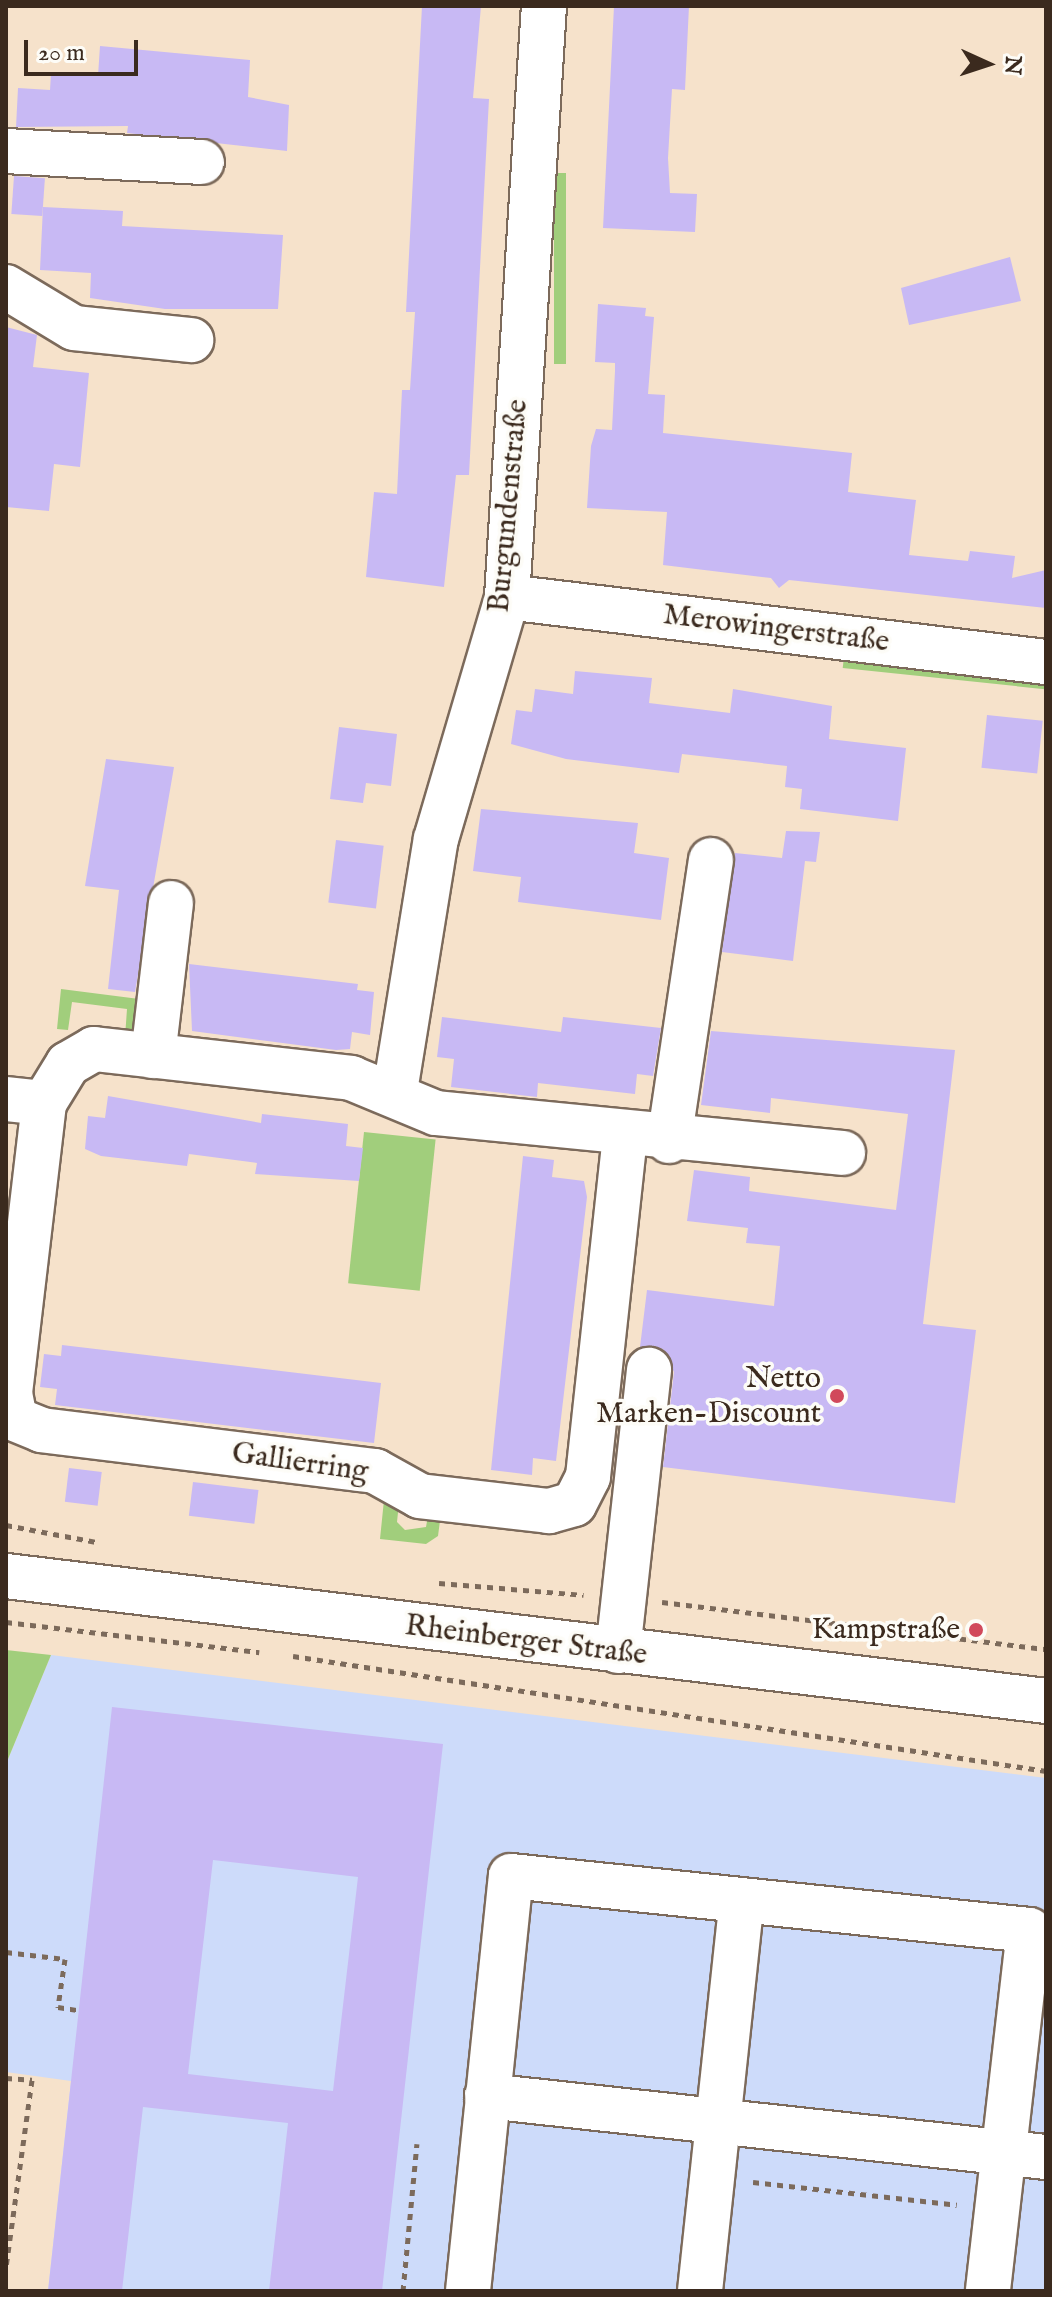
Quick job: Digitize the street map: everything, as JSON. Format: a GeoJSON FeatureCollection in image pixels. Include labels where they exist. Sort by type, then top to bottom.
{"type":"FeatureCollection","features":[{"type":"Feature","properties":{"kind":"street","name":"Burgundenstraße"},"geometry":{"type":"LineString","coordinates":[[395,1091],[436,839],[507,597],[544,6]]}},
{"type":"Feature","properties":{"kind":"street"},"geometry":{"type":"LineString","coordinates":[[6,151],[202,162]]}},
{"type":"Feature","properties":{"kind":"street"},"geometry":{"type":"LineString","coordinates":[[6,287],[74,328],[191,340]]}},
{"type":"Feature","properties":{"kind":"street","name":"Merowingerstraße"},"geometry":{"type":"LineString","coordinates":[[507,597],[1046,662]]}},
{"type":"Feature","properties":{"kind":"street"},"geometry":{"type":"LineString","coordinates":[[669,1141],[711,860]]}},
{"type":"Feature","properties":{"kind":"street"},"geometry":{"type":"LineString","coordinates":[[153,1056],[171,903]]}},
{"type":"Feature","properties":{"kind":"street","name":"Gallierring"},"geometry":{"type":"LineString","coordinates":[[625,1136],[588,1477],[574,1504],[549,1511],[420,1496],[375,1471],[42,1430],[15,1419],[10,1393],[25,1101],[68,1064],[94,1049],[351,1078],[395,1091],[436,1113],[669,1141],[843,1153]]}},
{"type":"Feature","properties":{"kind":"street"},"geometry":{"type":"LineString","coordinates":[[618,1651],[649,1370]]}},
{"type":"Feature","properties":{"kind":"street","name":"Rheinberger Straße"},"geometry":{"type":"LineString","coordinates":[[6,1576],[1046,1701]]}},
{"type":"Feature","properties":{"kind":"street"},"geometry":{"type":"LineString","coordinates":[[468,2291],[511,1876],[1029,1930],[1025,2154],[998,2209],[988,2291]]}},
{"type":"Feature","properties":{"kind":"street"},"geometry":{"type":"LineString","coordinates":[[700,2291],[742,1900]]}},
{"type":"Feature","properties":{"kind":"street"},"geometry":{"type":"LineString","coordinates":[[487,2096],[1025,2154]]}},
{"type":"Feature","properties":{"kind":"path"},"geometry":{"type":"LineString","coordinates":[[6,1525],[103,1544]]}},
{"type":"Feature","properties":{"kind":"path"},"geometry":{"type":"LineString","coordinates":[[434,1583],[624,1598],[1046,1649]]}},
{"type":"Feature","properties":{"kind":"path"},"geometry":{"type":"LineString","coordinates":[[6,1622],[270,1653]]}},
{"type":"Feature","properties":{"kind":"path"},"geometry":{"type":"LineString","coordinates":[[286,1655],[1046,1771]]}},
{"type":"Feature","properties":{"kind":"path"},"geometry":{"type":"LineString","coordinates":[[6,1952],[65,1959],[58,2007],[78,2010]]}},
{"type":"Feature","properties":{"kind":"path"},"geometry":{"type":"LineString","coordinates":[[6,2078],[32,2080],[6,2268]]}},
{"type":"Feature","properties":{"kind":"path"},"geometry":{"type":"LineString","coordinates":[[403,2291],[417,2144]]}},
{"type":"Feature","properties":{"kind":"path"},"geometry":{"type":"LineString","coordinates":[[740,2180],[998,2209]]}},
{"type":"Feature","properties":{"kind":"shaded area"},"geometry":{"type":"Polygon","coordinates":[[[51,1655],[1046,1778],[1046,2291],[48,2291],[71,2081],[6,2072],[6,1764],[51,1655]]]}},
{"type":"Feature","properties":{"kind":"green space"},"geometry":{"type":"Polygon","coordinates":[[[554,173],[566,173],[566,364],[554,364],[554,173]]]}},
{"type":"Feature","properties":{"kind":"green space"},"geometry":{"type":"Polygon","coordinates":[[[844,656],[1046,677],[1045,689],[843,668],[844,656]]]}},
{"type":"Feature","properties":{"kind":"green space"},"geometry":{"type":"Polygon","coordinates":[[[61,989],[147,1000],[142,1038],[125,1037],[127,1009],[72,1002],[68,1030],[57,1029],[61,989]]]}},
{"type":"Feature","properties":{"kind":"green space"},"geometry":{"type":"Polygon","coordinates":[[[364,1132],[436,1140],[420,1291],[348,1283],[364,1132]]]}},
{"type":"Feature","properties":{"kind":"green space"},"geometry":{"type":"Polygon","coordinates":[[[384,1500],[399,1503],[397,1522],[405,1530],[426,1527],[429,1510],[441,1513],[438,1536],[426,1544],[380,1539],[384,1500]]]}},
{"type":"Feature","properties":{"kind":"green space"},"geometry":{"type":"Polygon","coordinates":[[[6,1650],[51,1655],[6,1764],[6,1650]]]}},
{"type":"Feature","properties":{"kind":"building"},"geometry":{"type":"Polygon","coordinates":[[[422,6],[481,6],[473,98],[489,99],[469,475],[456,475],[444,587],[366,577],[374,492],[397,494],[402,390],[410,390],[415,312],[406,312],[422,6]]]}},
{"type":"Feature","properties":{"kind":"building"},"geometry":{"type":"Polygon","coordinates":[[[614,6],[689,6],[685,90],[672,89],[668,158],[670,193],[697,194],[695,232],[603,228],[614,6]]]}},
{"type":"Feature","properties":{"kind":"building"},"geometry":{"type":"Polygon","coordinates":[[[100,46],[250,60],[248,97],[289,105],[287,151],[127,133],[128,126],[16,127],[18,88],[50,90],[51,73],[98,76],[100,46]]]}},
{"type":"Feature","properties":{"kind":"building"},"geometry":{"type":"Polygon","coordinates":[[[14,176],[45,178],[42,216],[11,214],[14,176]]]}},
{"type":"Feature","properties":{"kind":"building"},"geometry":{"type":"Polygon","coordinates":[[[43,207],[123,211],[122,226],[283,235],[278,309],[165,309],[90,298],[91,273],[40,270],[43,207]]]}},
{"type":"Feature","properties":{"kind":"building"},"geometry":{"type":"Polygon","coordinates":[[[1010,257],[1021,301],[909,325],[901,288],[1010,257]]]}},
{"type":"Feature","properties":{"kind":"building"},"geometry":{"type":"Polygon","coordinates":[[[598,304],[646,308],[645,316],[654,317],[648,394],[665,395],[663,433],[852,453],[848,492],[916,500],[909,555],[968,561],[970,551],[1015,556],[1012,578],[1046,570],[1046,608],[789,580],[779,588],[771,578],[663,565],[667,512],[587,508],[591,446],[596,429],[612,430],[615,363],[595,362],[598,304]]]}},
{"type":"Feature","properties":{"kind":"building"},"geometry":{"type":"Polygon","coordinates":[[[6,327],[37,335],[33,367],[89,373],[80,467],[54,464],[49,511],[6,507],[6,327]]]}},
{"type":"Feature","properties":{"kind":"building"},"geometry":{"type":"Polygon","coordinates":[[[575,671],[652,678],[649,703],[730,713],[733,689],[832,706],[829,739],[906,748],[898,821],[800,809],[802,789],[785,787],[787,766],[682,754],[679,773],[566,759],[511,744],[516,710],[532,712],[535,689],[573,694],[575,671]]]}},
{"type":"Feature","properties":{"kind":"building"},"geometry":{"type":"Polygon","coordinates":[[[987,715],[1043,721],[1037,774],[981,768],[987,715]]]}},
{"type":"Feature","properties":{"kind":"building"},"geometry":{"type":"Polygon","coordinates":[[[339,727],[397,734],[391,786],[366,783],[363,803],[330,799],[339,727]]]}},
{"type":"Feature","properties":{"kind":"building"},"geometry":{"type":"Polygon","coordinates":[[[106,759],[174,767],[135,992],[108,989],[119,890],[85,886],[106,759]]]}},
{"type":"Feature","properties":{"kind":"building"},"geometry":{"type":"Polygon","coordinates":[[[481,809],[638,823],[634,853],[669,858],[661,920],[518,902],[521,877],[473,871],[481,809]]]}},
{"type":"Feature","properties":{"kind":"building"},"geometry":{"type":"Polygon","coordinates":[[[786,831],[820,832],[816,862],[805,861],[793,961],[722,952],[735,853],[782,858],[786,831]]]}},
{"type":"Feature","properties":{"kind":"building"},"geometry":{"type":"Polygon","coordinates":[[[336,840],[384,846],[376,908],[328,903],[336,840]]]}},
{"type":"Feature","properties":{"kind":"building"},"geometry":{"type":"Polygon","coordinates":[[[189,964],[358,984],[357,990],[374,992],[370,1035],[352,1032],[350,1049],[336,1050],[192,1031],[189,964]]]}},
{"type":"Feature","properties":{"kind":"building"},"geometry":{"type":"Polygon","coordinates":[[[442,1017],[561,1032],[563,1017],[661,1028],[653,1076],[637,1074],[635,1094],[538,1083],[537,1097],[451,1087],[454,1059],[437,1057],[442,1017]]]}},
{"type":"Feature","properties":{"kind":"building"},"geometry":{"type":"Polygon","coordinates":[[[711,1031],[955,1050],[923,1324],[976,1330],[955,1503],[663,1467],[674,1372],[663,1349],[640,1347],[647,1290],[774,1306],[780,1246],[746,1243],[748,1228],[687,1221],[694,1170],[750,1177],[749,1191],[896,1210],[908,1114],[771,1098],[770,1113],[701,1105],[711,1031]]]}},
{"type":"Feature","properties":{"kind":"building"},"geometry":{"type":"Polygon","coordinates":[[[108,1096],[261,1123],[262,1114],[348,1124],[346,1146],[363,1148],[359,1181],[255,1174],[257,1163],[189,1154],[187,1166],[101,1156],[85,1149],[88,1116],[105,1118],[108,1096]]]}},
{"type":"Feature","properties":{"kind":"building"},"geometry":{"type":"Polygon","coordinates":[[[523,1156],[554,1160],[552,1177],[584,1181],[587,1197],[556,1461],[533,1458],[532,1475],[491,1470],[523,1156]]]}},
{"type":"Feature","properties":{"kind":"building"},"geometry":{"type":"Polygon","coordinates":[[[62,1345],[381,1383],[374,1443],[55,1405],[57,1389],[40,1387],[44,1354],[61,1356],[62,1345]]]}},
{"type":"Feature","properties":{"kind":"building"},"geometry":{"type":"Polygon","coordinates":[[[69,1468],[102,1472],[98,1506],[65,1502],[69,1468]]]}},
{"type":"Feature","properties":{"kind":"building"},"geometry":{"type":"Polygon","coordinates":[[[193,1482],[259,1490],[254,1524],[189,1516],[193,1482]]]}},
{"type":"Feature","properties":{"kind":"building"},"geometry":{"type":"Polygon","coordinates":[[[112,1707],[443,1744],[382,2291],[269,2291],[288,2123],[143,2107],[122,2291],[48,2291],[112,1707]],[[213,1860],[188,2074],[333,2091],[358,1877],[213,1860]]]}},
{"type":"Feature","properties":{"kind":"place","name":"Netto Marken-Discount"},"geometry":{"type":"Point","coordinates":[837,1396]}},
{"type":"Feature","properties":{"kind":"place","name":"Kampstraße"},"geometry":{"type":"Point","coordinates":[976,1630]}}]}
